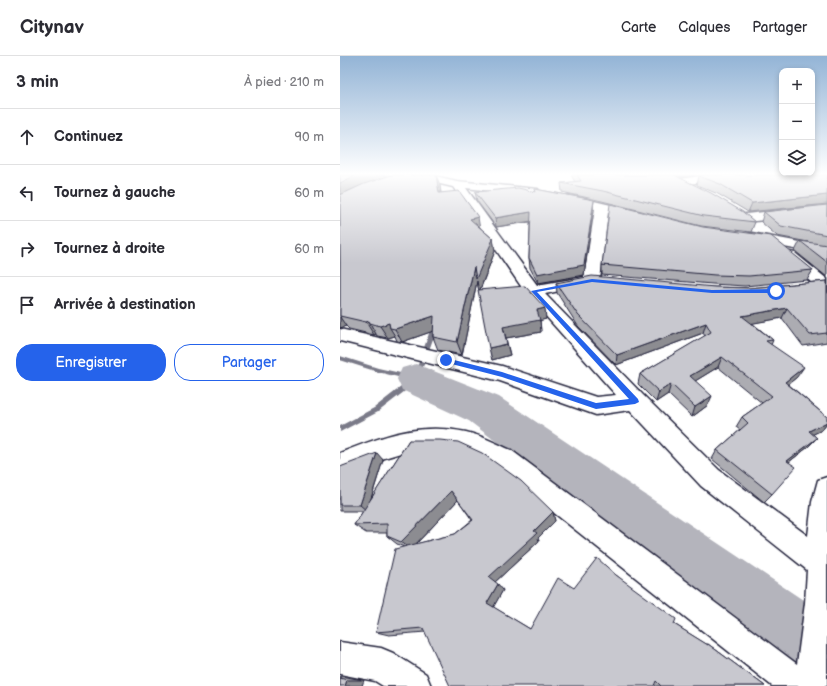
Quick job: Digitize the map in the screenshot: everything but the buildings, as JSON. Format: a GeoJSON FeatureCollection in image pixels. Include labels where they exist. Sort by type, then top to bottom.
{"type":"FeatureCollection","features":[{"type":"Feature","properties":{"kind":"street"},"geometry":{"type":"LineString","coordinates":[[471,204],[533,291],[635,402],[710,478],[822,573]]}},
{"type":"Feature","properties":{"kind":"street"},"geometry":{"type":"LineString","coordinates":[[594,204],[648,218]]}},
{"type":"Feature","properties":{"kind":"street"},"geometry":{"type":"LineString","coordinates":[[533,291],[599,281],[602,206]]}},
{"type":"Feature","properties":{"kind":"street"},"geometry":{"type":"LineString","coordinates":[[826,286],[740,215],[827,209]]}},
{"type":"Feature","properties":{"kind":"street"},"geometry":{"type":"LineString","coordinates":[[741,236],[772,240],[827,251]]}},
{"type":"Feature","properties":{"kind":"street"},"geometry":{"type":"LineString","coordinates":[[804,288],[826,286]]}},
{"type":"Feature","properties":{"kind":"street"},"geometry":{"type":"LineString","coordinates":[[340,335],[502,374],[596,406],[635,402]]}},
{"type":"Feature","properties":{"kind":"street"},"geometry":{"type":"LineString","coordinates":[[340,464],[384,446],[421,438],[466,442],[503,458],[808,678],[822,573],[824,502],[827,489]]}},
{"type":"Feature","properties":{"kind":"street"},"geometry":{"type":"LineString","coordinates":[[340,658],[381,664],[414,686]]}},
{"type":"Feature","properties":{"kind":"waterway"},"geometry":{"type":"LineString","coordinates":[[416,379],[435,325]]}},
{"type":"Feature","properties":{"kind":"waterway"},"geometry":{"type":"LineString","coordinates":[[340,358],[378,370],[416,379]]}},
{"type":"Feature","properties":{"kind":"waterway"},"geometry":{"type":"LineString","coordinates":[[340,429],[376,410],[416,379]]}},
{"type":"Feature","properties":{"kind":"waterway"},"geometry":{"type":"LineString","coordinates":[[416,379],[484,409],[827,652]]}},
{"type":"Feature","properties":{"kind":"route"},"geometry":{"type":"LineString","coordinates":[[446,360],[502,374],[596,406],[635,402],[533,291],[592,280],[712,291],[776,291]]}}]}
